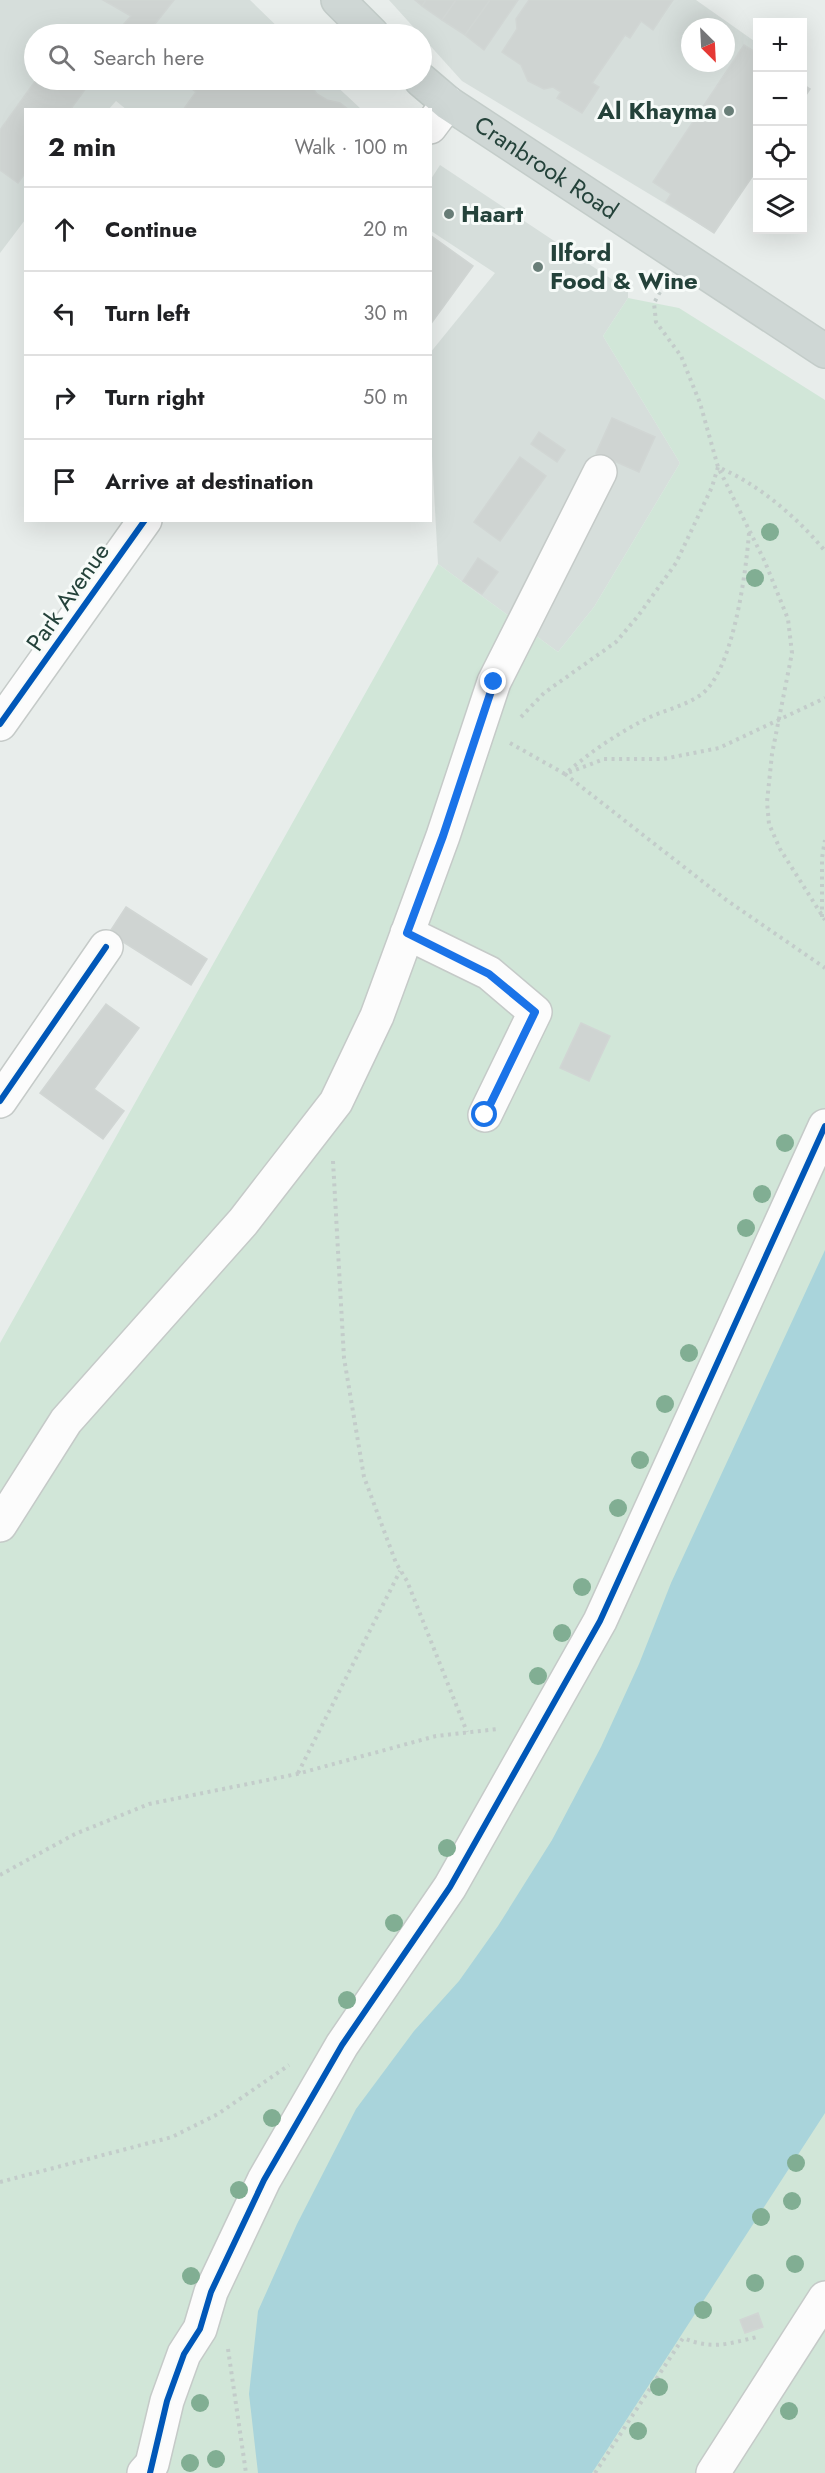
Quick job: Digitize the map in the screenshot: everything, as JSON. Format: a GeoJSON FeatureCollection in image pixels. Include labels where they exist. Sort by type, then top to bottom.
{"type":"FeatureCollection","features":[{"type":"Feature","properties":{"kind":"main road"},"geometry":{"type":"LineString","coordinates":[[338,0],[362,24]]}},
{"type":"Feature","properties":{"kind":"main road","name":"Cranbrook Road"},"geometry":{"type":"LineString","coordinates":[[426,90],[440,115],[825,351]]}},
{"type":"Feature","properties":{"kind":"street"},"geometry":{"type":"LineString","coordinates":[[0,1525],[66,1421],[243,1222],[336,1101],[377,1016],[443,836],[494,682],[600,472]]}},
{"type":"Feature","properties":{"kind":"street","name":"Park Avenue"},"geometry":{"type":"LineString","coordinates":[[0,724],[144,522]]}},
{"type":"Feature","properties":{"kind":"street"},"geometry":{"type":"LineString","coordinates":[[407,933],[489,974],[535,1012],[485,1115]]}},
{"type":"Feature","properties":{"kind":"street"},"geometry":{"type":"LineString","coordinates":[[0,1101],[106,947]]}},
{"type":"Feature","properties":{"kind":"street"},"geometry":{"type":"LineString","coordinates":[[144,2473],[152,2464],[167,2401],[184,2354],[200,2329],[211,2292],[264,2180],[342,2045],[450,1887],[600,1621],[825,1126]]}},
{"type":"Feature","properties":{"kind":"street"},"geometry":{"type":"LineString","coordinates":[[713,2473],[825,2298]]}},
{"type":"Feature","properties":{"kind":"path"},"geometry":{"type":"LineString","coordinates":[[660,291],[654,303],[656,322],[681,356],[700,403],[718,468],[765,562],[788,620],[792,653],[772,753],[767,802],[769,824],[780,849],[824,919]]}},
{"type":"Feature","properties":{"kind":"path"},"geometry":{"type":"LineString","coordinates":[[718,468],[742,478],[787,514],[825,550]]}},
{"type":"Feature","properties":{"kind":"path"},"geometry":{"type":"LineString","coordinates":[[519,719],[544,693],[616,642],[638,616],[676,563],[707,498],[718,468]]}},
{"type":"Feature","properties":{"kind":"path"},"geometry":{"type":"LineString","coordinates":[[565,774],[594,749],[644,720],[700,695],[721,668],[747,563],[749,532]]}},
{"type":"Feature","properties":{"kind":"path"},"geometry":{"type":"LineString","coordinates":[[565,774],[604,759],[663,759],[719,748],[825,698]]}},
{"type":"Feature","properties":{"kind":"path"},"geometry":{"type":"LineString","coordinates":[[504,739],[565,774],[725,899],[825,968]]}},
{"type":"Feature","properties":{"kind":"path"},"geometry":{"type":"LineString","coordinates":[[824,919],[822,858],[825,840]]}},
{"type":"Feature","properties":{"kind":"path"},"geometry":{"type":"LineString","coordinates":[[315,1129],[332,1140],[344,1358],[364,1477],[467,1732]]}},
{"type":"Feature","properties":{"kind":"path"},"geometry":{"type":"LineString","coordinates":[[297,1774],[400,1570]]}},
{"type":"Feature","properties":{"kind":"path"},"geometry":{"type":"LineString","coordinates":[[0,1875],[75,1834],[149,1804],[297,1774],[436,1736],[515,1728],[537,1735]]}},
{"type":"Feature","properties":{"kind":"path"},"geometry":{"type":"LineString","coordinates":[[0,2182],[172,2137],[218,2114],[293,2062]]}},
{"type":"Feature","properties":{"kind":"path"},"geometry":{"type":"LineString","coordinates":[[200,2329],[228,2348],[246,2473]]}},
{"type":"Feature","properties":{"kind":"path"},"geometry":{"type":"LineString","coordinates":[[595,2473],[683,2338],[701,2345],[726,2345],[768,2334],[784,2334],[799,2339]]}},
{"type":"Feature","properties":{"kind":"shaded area"},"geometry":{"type":"Polygon","coordinates":[[[0,0],[250,0],[275,24],[24,24],[24,90],[341,90],[360,108],[125,108],[116,101],[110,108],[24,108],[24,221],[0,253],[0,0]]]}},
{"type":"Feature","properties":{"kind":"shaded area"},"geometry":{"type":"Polygon","coordinates":[[[389,0],[696,0],[722,18],[681,18],[681,72],[735,72],[735,27],[753,40],[753,174],[714,233],[462,81],[432,48],[432,24],[411,24],[389,0]]]}},
{"type":"Feature","properties":{"kind":"shaded area"},"geometry":{"type":"Polygon","coordinates":[[[440,165],[628,290],[628,298],[603,336],[680,463],[594,607],[558,652],[438,564],[432,456],[432,351],[495,273],[432,232],[432,177],[440,165]]]}},
{"type":"Feature","properties":{"kind":"green space"},"geometry":{"type":"Polygon","coordinates":[[[628,298],[679,308],[825,400],[825,2473],[0,2473],[0,1343],[438,564],[558,652],[594,607],[680,463],[603,336],[628,298]]]}},
{"type":"Feature","properties":{"kind":"water"},"geometry":{"type":"Polygon","coordinates":[[[825,1250],[825,2113],[592,2473],[258,2473],[249,2394],[258,2311],[297,2224],[356,2109],[414,2031],[459,1981],[498,1926],[552,1840],[601,1747],[639,1664],[671,1583],[825,1250]]]}},
{"type":"Feature","properties":{"kind":"building"},"geometry":{"type":"Polygon","coordinates":[[[103,0],[174,0],[155,24],[124,24],[131,16],[103,0]]]}},
{"type":"Feature","properties":{"kind":"building"},"geometry":{"type":"Polygon","coordinates":[[[415,0],[426,0],[422,6],[415,0]]]}},
{"type":"Feature","properties":{"kind":"building"},"geometry":{"type":"Polygon","coordinates":[[[426,0],[456,0],[442,20],[422,6],[426,0]]]}},
{"type":"Feature","properties":{"kind":"building"},"geometry":{"type":"Polygon","coordinates":[[[456,0],[490,0],[465,35],[442,20],[456,0]]]}},
{"type":"Feature","properties":{"kind":"building"},"geometry":{"type":"Polygon","coordinates":[[[490,0],[518,0],[484,50],[465,35],[490,0]]]}},
{"type":"Feature","properties":{"kind":"building"},"geometry":{"type":"Polygon","coordinates":[[[529,0],[673,0],[653,30],[641,21],[630,38],[625,35],[592,83],[599,87],[582,113],[557,98],[561,92],[553,87],[544,89],[528,81],[521,65],[502,52],[517,29],[516,19],[529,0]]]}},
{"type":"Feature","properties":{"kind":"building","name":"Al Khayma"},"geometry":{"type":"Polygon","coordinates":[[[744,45],[753,51],[753,175],[714,233],[666,202],[671,194],[653,182],[726,72],[735,72],[735,59],[744,45]]]}},
{"type":"Feature","properties":{"kind":"building"},"geometry":{"type":"Polygon","coordinates":[[[29,90],[85,90],[71,108],[24,108],[24,175],[18,183],[0,170],[0,130],[29,90]]]}},
{"type":"Feature","properties":{"kind":"building"},"geometry":{"type":"Polygon","coordinates":[[[193,90],[314,90],[327,100],[340,103],[346,108],[184,108],[196,92],[193,90]]]}},
{"type":"Feature","properties":{"kind":"building"},"geometry":{"type":"Polygon","coordinates":[[[432,236],[473,266],[432,322],[432,236]]]}},
{"type":"Feature","properties":{"kind":"building"},"geometry":{"type":"Polygon","coordinates":[[[612,418],[655,437],[639,472],[596,453],[612,418]]]}},
{"type":"Feature","properties":{"kind":"building"},"geometry":{"type":"Polygon","coordinates":[[[539,432],[565,450],[557,462],[531,444],[539,432]]]}},
{"type":"Feature","properties":{"kind":"building"},"geometry":{"type":"Polygon","coordinates":[[[520,457],[546,476],[500,541],[474,522],[520,457]]]}},
{"type":"Feature","properties":{"kind":"building"},"geometry":{"type":"Polygon","coordinates":[[[478,558],[498,572],[482,594],[463,581],[478,558]]]}},
{"type":"Feature","properties":{"kind":"building"},"geometry":{"type":"Polygon","coordinates":[[[126,907],[207,959],[191,985],[109,933],[126,907]]]}},
{"type":"Feature","properties":{"kind":"building"},"geometry":{"type":"Polygon","coordinates":[[[106,1004],[139,1028],[94,1089],[124,1111],[103,1139],[40,1093],[106,1004]]]}},
{"type":"Feature","properties":{"kind":"building"},"geometry":{"type":"Polygon","coordinates":[[[581,1023],[610,1036],[589,1081],[560,1068],[581,1023]]]}},
{"type":"Feature","properties":{"kind":"building"},"geometry":{"type":"Polygon","coordinates":[[[758,2313],[763,2327],[745,2333],[740,2320],[758,2313]]]}},
{"type":"Feature","properties":{"kind":"cycle path"},"geometry":{"type":"LineString","coordinates":[[0,724],[144,522]]}},
{"type":"Feature","properties":{"kind":"cycle path"},"geometry":{"type":"LineString","coordinates":[[0,1101],[106,947]]}},
{"type":"Feature","properties":{"kind":"cycle path"},"geometry":{"type":"LineString","coordinates":[[150,2473],[167,2401],[184,2354],[200,2329],[211,2292],[264,2180],[342,2045],[450,1887],[600,1621],[825,1126]]}},
{"type":"Feature","properties":{"kind":"place","name":"Al Khayma"},"geometry":{"type":"Point","coordinates":[729,111]}},
{"type":"Feature","properties":{"kind":"place","name":"Haart"},"geometry":{"type":"Point","coordinates":[449,214]}},
{"type":"Feature","properties":{"kind":"place","name":"Ilford Food & Wine"},"geometry":{"type":"Point","coordinates":[538,267]}},
{"type":"Feature","properties":{"kind":"route"},"geometry":{"type":"LineString","coordinates":[[485,1115],[535,1012],[489,974],[407,933],[443,836],[494,682]]}}]}
